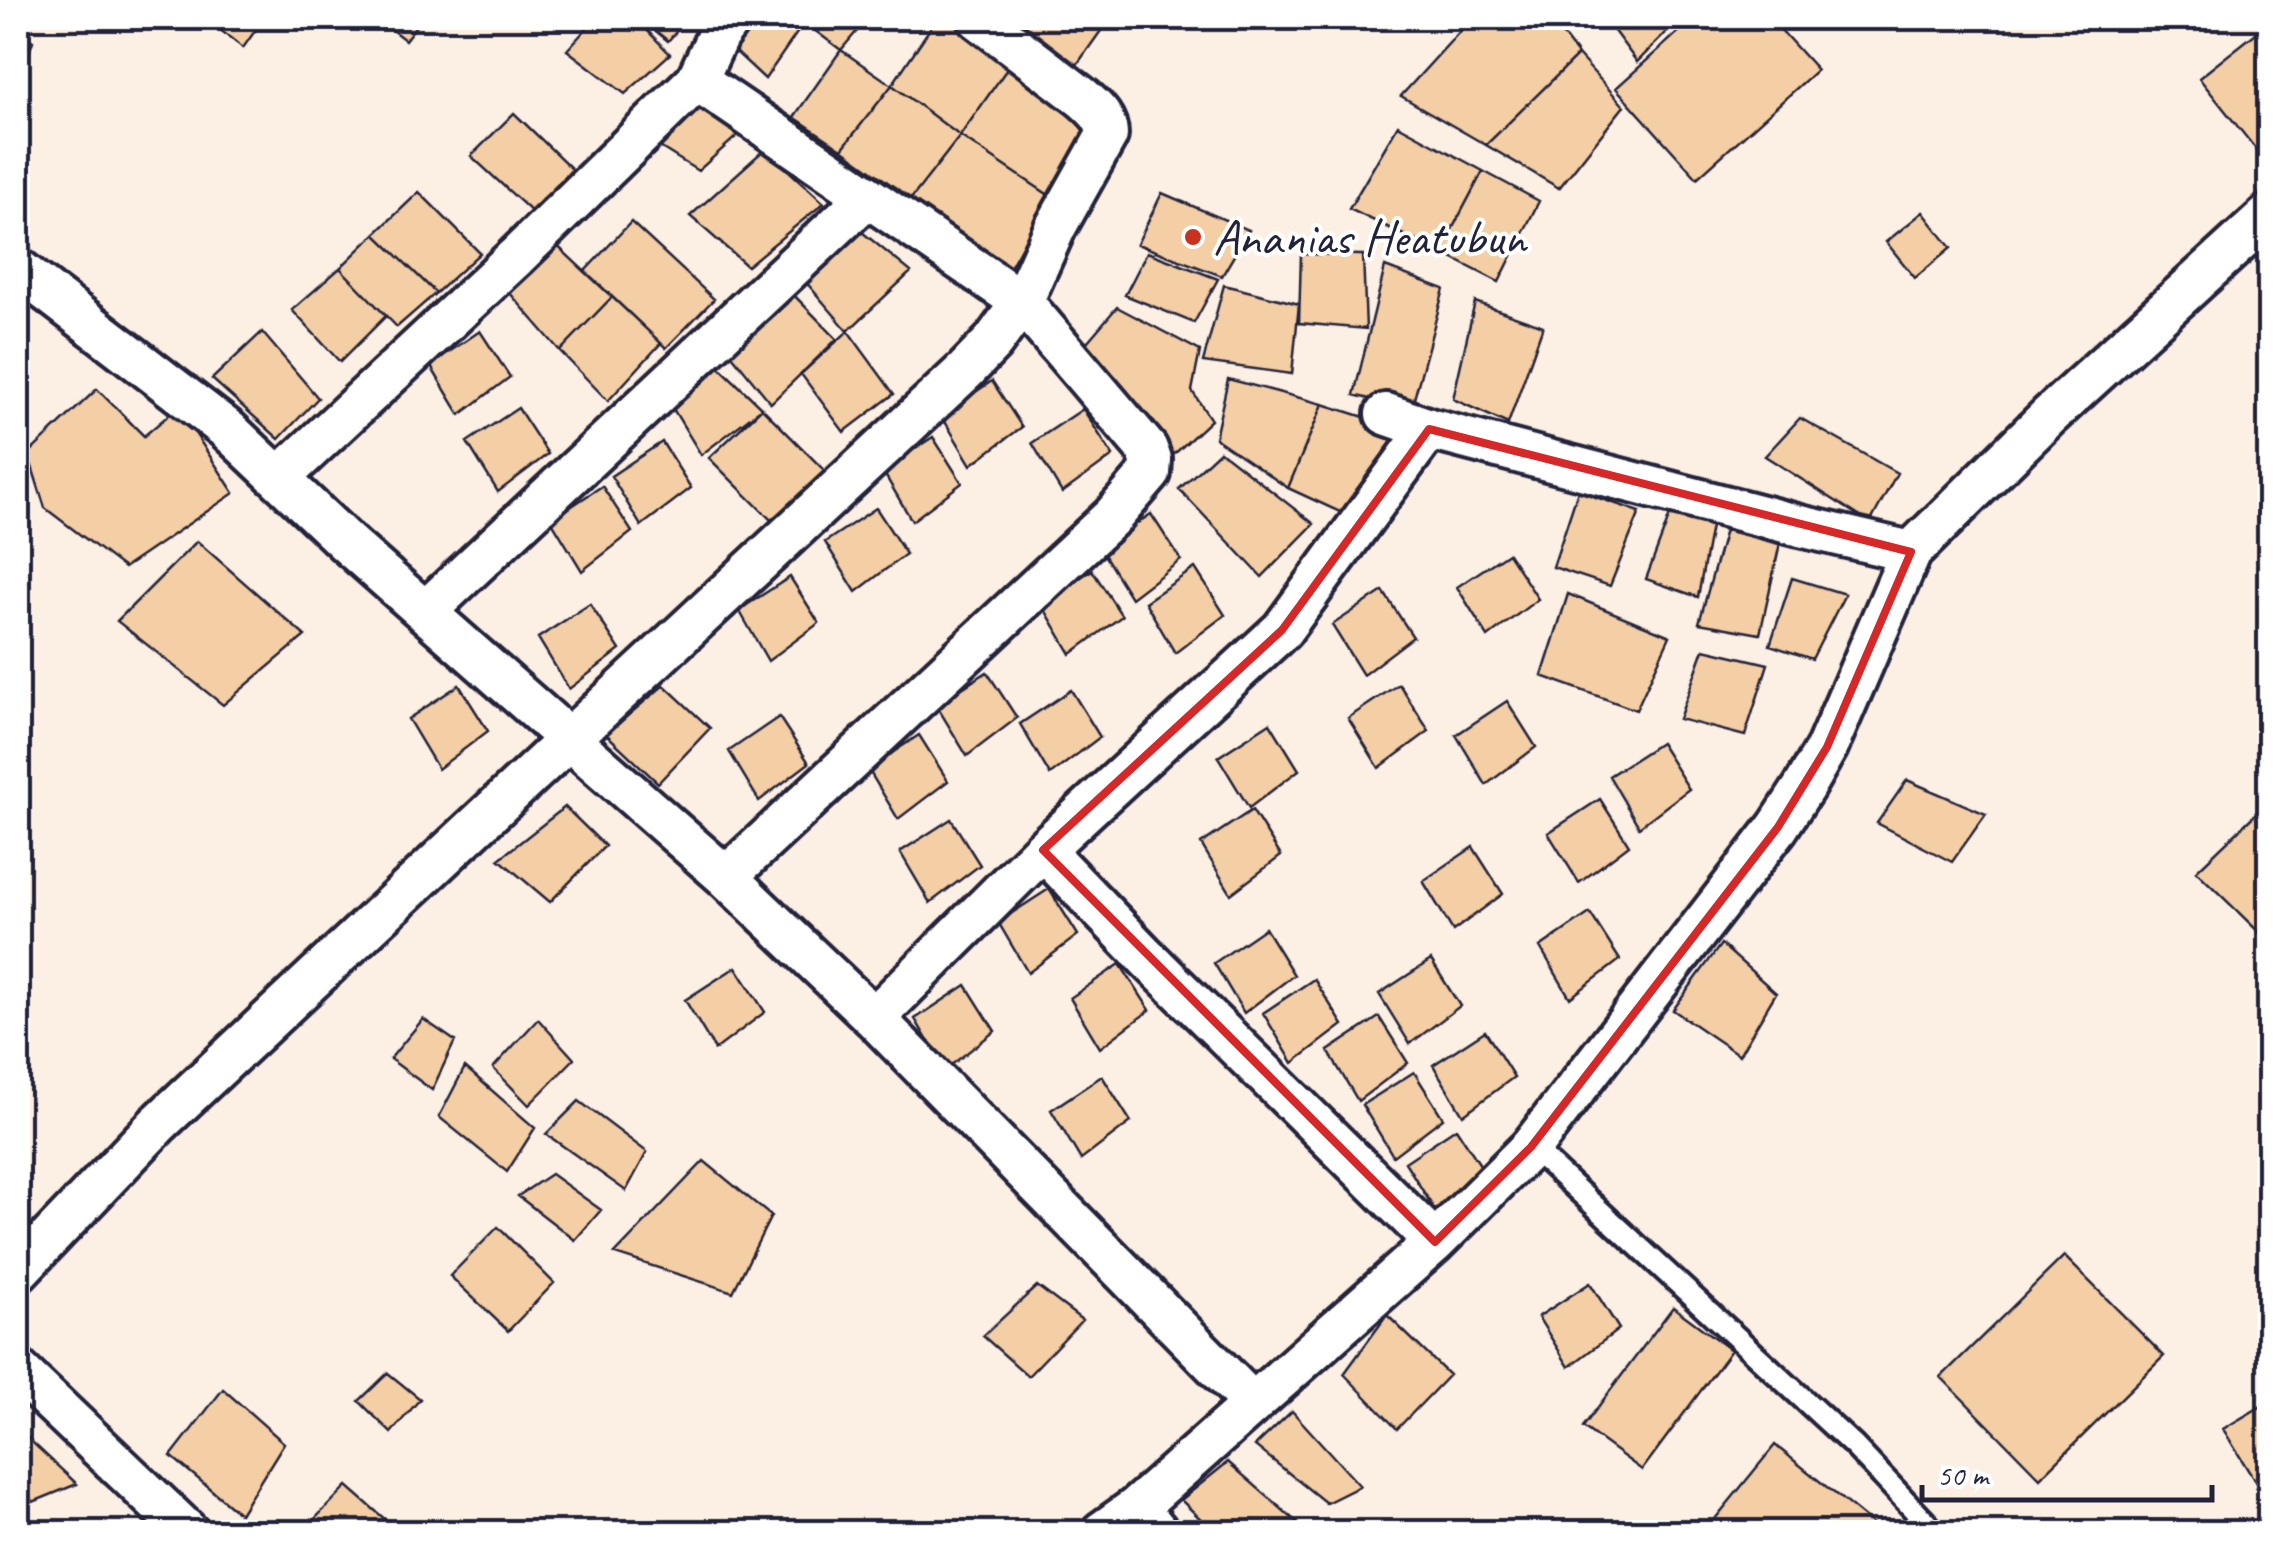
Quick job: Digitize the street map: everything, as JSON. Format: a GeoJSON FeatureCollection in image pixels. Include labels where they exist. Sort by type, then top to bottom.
{"type":"FeatureCollection","features":[{"type":"Feature","properties":{"kind":"street"},"geometry":{"type":"LineString","coordinates":[[279,478],[516,257],[697,80],[731,18]]}},
{"type":"Feature","properties":{"kind":"street"},"geometry":{"type":"LineString","coordinates":[[18,1271],[158,1124],[993,342],[1022,302],[1056,228],[1108,135],[1108,128],[1083,98],[978,18]]}},
{"type":"Feature","properties":{"kind":"street"},"geometry":{"type":"LineString","coordinates":[[697,80],[1022,302],[1134,432],[1151,460],[1150,473],[1113,516],[726,878]]}},
{"type":"Feature","properties":{"kind":"street"},"geometry":{"type":"LineString","coordinates":[[426,611],[866,198]]}},
{"type":"Feature","properties":{"kind":"street"},"geometry":{"type":"LineString","coordinates":[[1102,1532],[1147,1520],[1252,1402],[1435,1242],[1531,1147],[1778,827],[1804,787],[1827,747],[1912,552],[2049,416],[2270,214]]}},
{"type":"Feature","properties":{"kind":"street"},"geometry":{"type":"LineString","coordinates":[[18,269],[213,418],[726,878],[874,1018],[1252,1402]]}},
{"type":"Feature","properties":{"kind":"street"},"geometry":{"type":"LineString","coordinates":[[1386,414],[1429,429],[1912,552]]}},
{"type":"Feature","properties":{"kind":"street"},"geometry":{"type":"LineString","coordinates":[[874,1018],[1043,850],[1282,630],[1429,429]]}},
{"type":"Feature","properties":{"kind":"street"},"geometry":{"type":"LineString","coordinates":[[1043,850],[1435,1242]]}},
{"type":"Feature","properties":{"kind":"street"},"geometry":{"type":"LineString","coordinates":[[18,1370],[188,1532]]}},
{"type":"Feature","properties":{"kind":"lane"},"geometry":{"type":"LineString","coordinates":[[1531,1147],[1854,1446],[1935,1532]]}},
{"type":"Feature","properties":{"kind":"highlighted area"},"geometry":{"type":"Polygon","coordinates":[[[1429,429],[1911,552],[1827,747],[1778,827],[1531,1147],[1435,1242],[1043,850],[1282,630],[1429,429]]]}},
{"type":"Feature","properties":{"kind":"building"},"geometry":{"type":"Polygon","coordinates":[[[205,18],[264,18],[243,48],[205,18]]]}},
{"type":"Feature","properties":{"kind":"building"},"geometry":{"type":"Polygon","coordinates":[[[376,18],[422,18],[405,40],[376,18]]]}},
{"type":"Feature","properties":{"kind":"building"},"geometry":{"type":"Polygon","coordinates":[[[596,18],[635,18],[670,54],[625,94],[567,50],[596,18]]]}},
{"type":"Feature","properties":{"kind":"building"},"geometry":{"type":"Polygon","coordinates":[[[640,18],[688,18],[668,41],[640,18]]]}},
{"type":"Feature","properties":{"kind":"building"},"geometry":{"type":"Polygon","coordinates":[[[737,18],[787,18],[799,30],[765,79],[722,39],[737,18]]]}},
{"type":"Feature","properties":{"kind":"building"},"geometry":{"type":"Polygon","coordinates":[[[798,18],[868,18],[841,50],[798,18]]]}},
{"type":"Feature","properties":{"kind":"building"},"geometry":{"type":"Polygon","coordinates":[[[937,18],[947,18],[1011,63],[960,136],[892,85],[937,18]]]}},
{"type":"Feature","properties":{"kind":"building"},"geometry":{"type":"Polygon","coordinates":[[[1006,18],[1110,18],[1076,66],[1006,18]]]}},
{"type":"Feature","properties":{"kind":"building"},"geometry":{"type":"Polygon","coordinates":[[[1472,18],[1550,18],[1578,55],[1486,145],[1401,96],[1472,18]]]}},
{"type":"Feature","properties":{"kind":"building"},"geometry":{"type":"Polygon","coordinates":[[[1613,18],[1678,21],[1637,62],[1608,23],[1613,18]]]}},
{"type":"Feature","properties":{"kind":"building"},"geometry":{"type":"Polygon","coordinates":[[[1694,18],[1770,18],[1817,70],[1697,178],[1616,88],[1694,18]]]}},
{"type":"Feature","properties":{"kind":"building"},"geometry":{"type":"Polygon","coordinates":[[[2270,22],[2270,167],[2199,78],[2270,22]]]}},
{"type":"Feature","properties":{"kind":"building"},"geometry":{"type":"Polygon","coordinates":[[[18,31],[33,41],[18,83],[18,31]]]}},
{"type":"Feature","properties":{"kind":"building"},"geometry":{"type":"Polygon","coordinates":[[[841,50],[892,85],[842,149],[794,117],[841,50]]]}},
{"type":"Feature","properties":{"kind":"building"},"geometry":{"type":"Polygon","coordinates":[[[1578,55],[1624,106],[1559,188],[1486,145],[1578,55]]]}},
{"type":"Feature","properties":{"kind":"building"},"geometry":{"type":"Polygon","coordinates":[[[1011,63],[1089,120],[1050,196],[960,136],[1011,63]]]}},
{"type":"Feature","properties":{"kind":"building"},"geometry":{"type":"Polygon","coordinates":[[[892,85],[960,136],[911,199],[842,149],[892,85]]]}},
{"type":"Feature","properties":{"kind":"building"},"geometry":{"type":"Polygon","coordinates":[[[699,92],[737,136],[698,171],[655,144],[699,92]]]}},
{"type":"Feature","properties":{"kind":"building"},"geometry":{"type":"Polygon","coordinates":[[[514,113],[572,169],[533,213],[471,156],[514,113]]]}},
{"type":"Feature","properties":{"kind":"building"},"geometry":{"type":"Polygon","coordinates":[[[1398,125],[1483,171],[1440,252],[1349,209],[1398,125]]]}},
{"type":"Feature","properties":{"kind":"building"},"geometry":{"type":"Polygon","coordinates":[[[960,136],[1050,196],[1009,269],[911,199],[960,136]]]}},
{"type":"Feature","properties":{"kind":"building"},"geometry":{"type":"Polygon","coordinates":[[[765,149],[824,203],[747,266],[690,216],[765,149]]]}},
{"type":"Feature","properties":{"kind":"building"},"geometry":{"type":"Polygon","coordinates":[[[1483,171],[1539,201],[1499,282],[1440,252],[1483,171]]]}},
{"type":"Feature","properties":{"kind":"building"},"geometry":{"type":"Polygon","coordinates":[[[419,192],[480,253],[436,293],[375,234],[419,192]]]}},
{"type":"Feature","properties":{"kind":"building","name":"Ananias Heatubun"},"geometry":{"type":"Polygon","coordinates":[[[1162,193],[1249,230],[1222,276],[1137,244],[1162,193]]]}},
{"type":"Feature","properties":{"kind":"building"},"geometry":{"type":"Polygon","coordinates":[[[1923,212],[1951,248],[1915,278],[1886,242],[1923,212]]]}},
{"type":"Feature","properties":{"kind":"building"},"geometry":{"type":"Polygon","coordinates":[[[631,222],[714,299],[666,348],[585,271],[631,222]]]}},
{"type":"Feature","properties":{"kind":"building"},"geometry":{"type":"Polygon","coordinates":[[[851,223],[911,272],[848,331],[799,274],[851,223]]]}},
{"type":"Feature","properties":{"kind":"building"},"geometry":{"type":"Polygon","coordinates":[[[375,234],[436,293],[397,327],[340,268],[375,234]]]}},
{"type":"Feature","properties":{"kind":"building"},"geometry":{"type":"Polygon","coordinates":[[[549,238],[612,297],[560,351],[503,285],[549,238]]]}},
{"type":"Feature","properties":{"kind":"building"},"geometry":{"type":"Polygon","coordinates":[[[1147,252],[1218,279],[1194,323],[1125,295],[1147,252]]]}},
{"type":"Feature","properties":{"kind":"building"},"geometry":{"type":"Polygon","coordinates":[[[1301,254],[1363,255],[1366,329],[1299,323],[1301,254]]]}},
{"type":"Feature","properties":{"kind":"building"},"geometry":{"type":"Polygon","coordinates":[[[1385,267],[1444,289],[1411,410],[1354,395],[1385,267]]]}},
{"type":"Feature","properties":{"kind":"building"},"geometry":{"type":"Polygon","coordinates":[[[340,268],[386,316],[340,362],[292,310],[340,268]]]}},
{"type":"Feature","properties":{"kind":"building"},"geometry":{"type":"Polygon","coordinates":[[[1224,285],[1299,304],[1292,374],[1203,362],[1224,285]]]}},
{"type":"Feature","properties":{"kind":"building"},"geometry":{"type":"Polygon","coordinates":[[[785,286],[837,339],[771,403],[724,345],[785,286]]]}},
{"type":"Feature","properties":{"kind":"building"},"geometry":{"type":"Polygon","coordinates":[[[612,297],[661,343],[608,401],[560,351],[612,297]]]}},
{"type":"Feature","properties":{"kind":"building"},"geometry":{"type":"Polygon","coordinates":[[[1475,302],[1543,326],[1508,424],[1453,399],[1475,302]]]}},
{"type":"Feature","properties":{"kind":"building"},"geometry":{"type":"Polygon","coordinates":[[[1117,307],[1200,351],[1192,391],[1211,420],[1169,459],[1076,355],[1117,307]]]}},
{"type":"Feature","properties":{"kind":"building"},"geometry":{"type":"Polygon","coordinates":[[[480,331],[510,377],[460,415],[430,365],[480,331]]]}},
{"type":"Feature","properties":{"kind":"building"},"geometry":{"type":"Polygon","coordinates":[[[848,331],[894,394],[844,432],[801,374],[848,331]]]}},
{"type":"Feature","properties":{"kind":"building"},"geometry":{"type":"Polygon","coordinates":[[[262,332],[318,398],[279,439],[212,379],[262,332]]]}},
{"type":"Feature","properties":{"kind":"building"},"geometry":{"type":"Polygon","coordinates":[[[710,358],[762,408],[701,455],[670,404],[710,358]]]}},
{"type":"Feature","properties":{"kind":"building"},"geometry":{"type":"Polygon","coordinates":[[[1228,379],[1323,404],[1288,488],[1215,438],[1228,379]]]}},
{"type":"Feature","properties":{"kind":"building"},"geometry":{"type":"Polygon","coordinates":[[[992,381],[1022,427],[971,465],[941,415],[992,381]]]}},
{"type":"Feature","properties":{"kind":"building"},"geometry":{"type":"Polygon","coordinates":[[[97,389],[144,436],[178,407],[234,493],[124,568],[45,508],[28,454],[97,389]]]}},
{"type":"Feature","properties":{"kind":"building"},"geometry":{"type":"Polygon","coordinates":[[[1323,404],[1412,432],[1357,520],[1288,488],[1323,404]]]}},
{"type":"Feature","properties":{"kind":"building"},"geometry":{"type":"Polygon","coordinates":[[[518,408],[548,454],[498,492],[467,442],[518,408]]]}},
{"type":"Feature","properties":{"kind":"building"},"geometry":{"type":"Polygon","coordinates":[[[762,408],[828,474],[777,526],[709,458],[762,408]]]}},
{"type":"Feature","properties":{"kind":"building"},"geometry":{"type":"Polygon","coordinates":[[[1083,409],[1113,456],[1062,493],[1032,443],[1083,409]]]}},
{"type":"Feature","properties":{"kind":"building"},"geometry":{"type":"Polygon","coordinates":[[[1800,418],[1897,473],[1870,523],[1765,456],[1800,418]]]}},
{"type":"Feature","properties":{"kind":"building"},"geometry":{"type":"Polygon","coordinates":[[[933,437],[962,483],[912,521],[882,470],[933,437]]]}},
{"type":"Feature","properties":{"kind":"building"},"geometry":{"type":"Polygon","coordinates":[[[662,442],[691,488],[641,526],[611,476],[662,442]]]}},
{"type":"Feature","properties":{"kind":"building"},"geometry":{"type":"Polygon","coordinates":[[[1220,451],[1314,524],[1262,577],[1179,489],[1220,451]]]}},
{"type":"Feature","properties":{"kind":"building"},"geometry":{"type":"Polygon","coordinates":[[[602,486],[632,532],[582,571],[551,520],[602,486]]]}},
{"type":"Feature","properties":{"kind":"building"},"geometry":{"type":"Polygon","coordinates":[[[1578,491],[1640,512],[1610,586],[1553,567],[1578,491]]]}},
{"type":"Feature","properties":{"kind":"building"},"geometry":{"type":"Polygon","coordinates":[[[876,508],[906,554],[856,592],[825,542],[876,508]]]}},
{"type":"Feature","properties":{"kind":"building"},"geometry":{"type":"Polygon","coordinates":[[[1671,512],[1711,526],[1698,597],[1646,579],[1671,512]]]}},
{"type":"Feature","properties":{"kind":"building"},"geometry":{"type":"Polygon","coordinates":[[[1151,514],[1181,560],[1131,598],[1100,548],[1151,514]]]}},
{"type":"Feature","properties":{"kind":"building"},"geometry":{"type":"Polygon","coordinates":[[[1725,530],[1780,543],[1760,634],[1699,623],[1725,530]]]}},
{"type":"Feature","properties":{"kind":"building"},"geometry":{"type":"Polygon","coordinates":[[[197,541],[305,636],[223,705],[117,621],[197,541]]]}},
{"type":"Feature","properties":{"kind":"building"},"geometry":{"type":"Polygon","coordinates":[[[1508,553],[1538,599],[1488,637],[1457,587],[1508,553]]]}},
{"type":"Feature","properties":{"kind":"building"},"geometry":{"type":"Polygon","coordinates":[[[1195,568],[1225,615],[1175,653],[1145,602],[1195,568]]]}},
{"type":"Feature","properties":{"kind":"building"},"geometry":{"type":"Polygon","coordinates":[[[1092,570],[1122,616],[1071,654],[1041,603],[1092,570]]]}},
{"type":"Feature","properties":{"kind":"building"},"geometry":{"type":"Polygon","coordinates":[[[790,577],[819,623],[768,661],[739,610],[790,577]]]}},
{"type":"Feature","properties":{"kind":"building"},"geometry":{"type":"Polygon","coordinates":[[[1792,578],[1845,594],[1812,659],[1770,645],[1792,578]]]}},
{"type":"Feature","properties":{"kind":"building"},"geometry":{"type":"Polygon","coordinates":[[[1383,591],[1413,637],[1363,675],[1332,625],[1383,591]]]}},
{"type":"Feature","properties":{"kind":"building"},"geometry":{"type":"Polygon","coordinates":[[[1568,594],[1670,636],[1636,710],[1542,676],[1568,594]]]}},
{"type":"Feature","properties":{"kind":"building"},"geometry":{"type":"Polygon","coordinates":[[[590,604],[620,650],[569,689],[538,638],[590,604]]]}},
{"type":"Feature","properties":{"kind":"building"},"geometry":{"type":"Polygon","coordinates":[[[1704,649],[1768,664],[1745,736],[1679,719],[1704,649]]]}},
{"type":"Feature","properties":{"kind":"building"},"geometry":{"type":"Polygon","coordinates":[[[987,672],[1017,718],[967,756],[936,705],[987,672]]]}},
{"type":"Feature","properties":{"kind":"building"},"geometry":{"type":"Polygon","coordinates":[[[1399,684],[1429,731],[1379,768],[1348,718],[1399,684]]]}},
{"type":"Feature","properties":{"kind":"building"},"geometry":{"type":"Polygon","coordinates":[[[459,685],[488,731],[438,769],[408,719],[459,685]]]}},
{"type":"Feature","properties":{"kind":"building"},"geometry":{"type":"Polygon","coordinates":[[[664,685],[710,728],[658,783],[606,734],[664,685]]]}},
{"type":"Feature","properties":{"kind":"building"},"geometry":{"type":"Polygon","coordinates":[[[1071,690],[1100,737],[1050,775],[1020,724],[1071,690]]]}},
{"type":"Feature","properties":{"kind":"building"},"geometry":{"type":"Polygon","coordinates":[[[1507,701],[1536,747],[1486,785],[1456,735],[1507,701]]]}},
{"type":"Feature","properties":{"kind":"building"},"geometry":{"type":"Polygon","coordinates":[[[779,717],[809,763],[759,801],[729,751],[779,717]]]}},
{"type":"Feature","properties":{"kind":"building"},"geometry":{"type":"Polygon","coordinates":[[[1270,723],[1299,770],[1249,808],[1218,757],[1270,723]]]}},
{"type":"Feature","properties":{"kind":"building"},"geometry":{"type":"Polygon","coordinates":[[[919,735],[948,781],[898,819],[868,769],[919,735]]]}},
{"type":"Feature","properties":{"kind":"building"},"geometry":{"type":"Polygon","coordinates":[[[1660,743],[1689,789],[1639,827],[1609,776],[1660,743]]]}},
{"type":"Feature","properties":{"kind":"building"},"geometry":{"type":"Polygon","coordinates":[[[1907,780],[1986,814],[1952,862],[1877,823],[1907,780]]]}},
{"type":"Feature","properties":{"kind":"building"},"geometry":{"type":"Polygon","coordinates":[[[1600,799],[1629,845],[1579,883],[1548,833],[1600,799]]]}},
{"type":"Feature","properties":{"kind":"building"},"geometry":{"type":"Polygon","coordinates":[[[2270,800],[2270,943],[2196,871],[2270,800]]]}},
{"type":"Feature","properties":{"kind":"building"},"geometry":{"type":"Polygon","coordinates":[[[565,807],[605,846],[550,902],[499,859],[565,807]]]}},
{"type":"Feature","properties":{"kind":"building"},"geometry":{"type":"Polygon","coordinates":[[[1252,810],[1281,856],[1231,894],[1201,844],[1252,810]]]}},
{"type":"Feature","properties":{"kind":"building"},"geometry":{"type":"Polygon","coordinates":[[[951,819],[980,865],[930,903],[900,852],[951,819]]]}},
{"type":"Feature","properties":{"kind":"building"},"geometry":{"type":"Polygon","coordinates":[[[1473,847],[1503,894],[1453,931],[1423,881],[1473,847]]]}},
{"type":"Feature","properties":{"kind":"building"},"geometry":{"type":"Polygon","coordinates":[[[1049,889],[1078,935],[1028,973],[998,922],[1049,889]]]}},
{"type":"Feature","properties":{"kind":"building"},"geometry":{"type":"Polygon","coordinates":[[[1590,913],[1620,960],[1570,998],[1540,947],[1590,913]]]}},
{"type":"Feature","properties":{"kind":"building"},"geometry":{"type":"Polygon","coordinates":[[[1265,928],[1294,975],[1244,1013],[1214,963],[1265,928]]]}},
{"type":"Feature","properties":{"kind":"building"},"geometry":{"type":"Polygon","coordinates":[[[1721,944],[1776,993],[1739,1055],[1673,1010],[1721,944]]]}},
{"type":"Feature","properties":{"kind":"building"},"geometry":{"type":"Polygon","coordinates":[[[1431,960],[1460,1006],[1410,1044],[1379,994],[1431,960]]]}},
{"type":"Feature","properties":{"kind":"building"},"geometry":{"type":"Polygon","coordinates":[[[1120,964],[1150,1010],[1100,1048],[1070,998],[1120,964]]]}},
{"type":"Feature","properties":{"kind":"building"},"geometry":{"type":"Polygon","coordinates":[[[736,967],[765,1012],[715,1050],[685,1000],[736,967]]]}},
{"type":"Feature","properties":{"kind":"building"},"geometry":{"type":"Polygon","coordinates":[[[1314,979],[1343,1025],[1293,1063],[1263,1013],[1314,979]]]}},
{"type":"Feature","properties":{"kind":"building"},"geometry":{"type":"Polygon","coordinates":[[[966,985],[995,1031],[945,1070],[915,1019],[966,985]]]}},
{"type":"Feature","properties":{"kind":"building"},"geometry":{"type":"Polygon","coordinates":[[[1379,1017],[1408,1063],[1358,1101],[1328,1051],[1379,1017]]]}},
{"type":"Feature","properties":{"kind":"building"},"geometry":{"type":"Polygon","coordinates":[[[423,1019],[455,1041],[432,1090],[390,1059],[423,1019]]]}},
{"type":"Feature","properties":{"kind":"building"},"geometry":{"type":"Polygon","coordinates":[[[538,1019],[574,1059],[529,1105],[493,1068],[538,1019]]]}},
{"type":"Feature","properties":{"kind":"building"},"geometry":{"type":"Polygon","coordinates":[[[1485,1031],[1514,1077],[1463,1115],[1433,1065],[1485,1031]]]}},
{"type":"Feature","properties":{"kind":"building"},"geometry":{"type":"Polygon","coordinates":[[[465,1067],[535,1128],[507,1172],[439,1117],[465,1067]]]}},
{"type":"Feature","properties":{"kind":"building"},"geometry":{"type":"Polygon","coordinates":[[[1414,1072],[1443,1118],[1393,1156],[1362,1105],[1414,1072]]]}},
{"type":"Feature","properties":{"kind":"building"},"geometry":{"type":"Polygon","coordinates":[[[1102,1076],[1131,1122],[1081,1160],[1051,1110],[1102,1076]]]}},
{"type":"Feature","properties":{"kind":"building"},"geometry":{"type":"Polygon","coordinates":[[[579,1101],[647,1152],[626,1191],[546,1134],[579,1101]]]}},
{"type":"Feature","properties":{"kind":"building"},"geometry":{"type":"Polygon","coordinates":[[[1456,1128],[1486,1174],[1436,1212],[1405,1162],[1456,1128]]]}},
{"type":"Feature","properties":{"kind":"building"},"geometry":{"type":"Polygon","coordinates":[[[704,1161],[771,1216],[733,1292],[615,1254],[704,1161]]]}},
{"type":"Feature","properties":{"kind":"building"},"geometry":{"type":"Polygon","coordinates":[[[551,1174],[601,1210],[575,1240],[518,1196],[551,1174]]]}},
{"type":"Feature","properties":{"kind":"building"},"geometry":{"type":"Polygon","coordinates":[[[498,1227],[554,1283],[508,1331],[450,1276],[498,1227]]]}},
{"type":"Feature","properties":{"kind":"building"},"geometry":{"type":"Polygon","coordinates":[[[2064,1256],[2164,1356],[2040,1478],[1941,1377],[2064,1256]]]}},
{"type":"Feature","properties":{"kind":"building"},"geometry":{"type":"Polygon","coordinates":[[[1590,1283],[1619,1329],[1569,1367],[1538,1317],[1590,1283]]]}},
{"type":"Feature","properties":{"kind":"building"},"geometry":{"type":"Polygon","coordinates":[[[1037,1286],[1082,1320],[1028,1376],[983,1336],[1037,1286]]]}},
{"type":"Feature","properties":{"kind":"building"},"geometry":{"type":"Polygon","coordinates":[[[1673,1307],[1731,1350],[1642,1470],[1583,1427],[1673,1307]]]}},
{"type":"Feature","properties":{"kind":"building"},"geometry":{"type":"Polygon","coordinates":[[[1387,1315],[1449,1375],[1397,1429],[1344,1374],[1387,1315]]]}},
{"type":"Feature","properties":{"kind":"building"},"geometry":{"type":"Polygon","coordinates":[[[388,1373],[420,1399],[391,1433],[359,1401],[388,1373]]]}},
{"type":"Feature","properties":{"kind":"building"},"geometry":{"type":"Polygon","coordinates":[[[223,1389],[284,1443],[240,1514],[171,1456],[223,1389]]]}},
{"type":"Feature","properties":{"kind":"building"},"geometry":{"type":"Polygon","coordinates":[[[2270,1401],[2270,1506],[2223,1429],[2270,1401]]]}},
{"type":"Feature","properties":{"kind":"building"},"geometry":{"type":"Polygon","coordinates":[[[1292,1411],[1360,1486],[1326,1503],[1255,1446],[1292,1411]]]}},
{"type":"Feature","properties":{"kind":"building"},"geometry":{"type":"Polygon","coordinates":[[[18,1429],[77,1484],[33,1502],[18,1487],[18,1429]]]}},
{"type":"Feature","properties":{"kind":"building"},"geometry":{"type":"Polygon","coordinates":[[[1775,1445],[1875,1526],[1869,1532],[1706,1530],[1775,1445]]]}},
{"type":"Feature","properties":{"kind":"building"},"geometry":{"type":"Polygon","coordinates":[[[1228,1462],[1308,1532],[1214,1532],[1181,1500],[1228,1462]]]}},
{"type":"Feature","properties":{"kind":"building"},"geometry":{"type":"Polygon","coordinates":[[[347,1486],[387,1521],[380,1532],[304,1530],[347,1486]]]}},
{"type":"Feature","properties":{"kind":"place","name":"Ananias Heatubun"},"geometry":{"type":"Point","coordinates":[1193,237]}}]}
